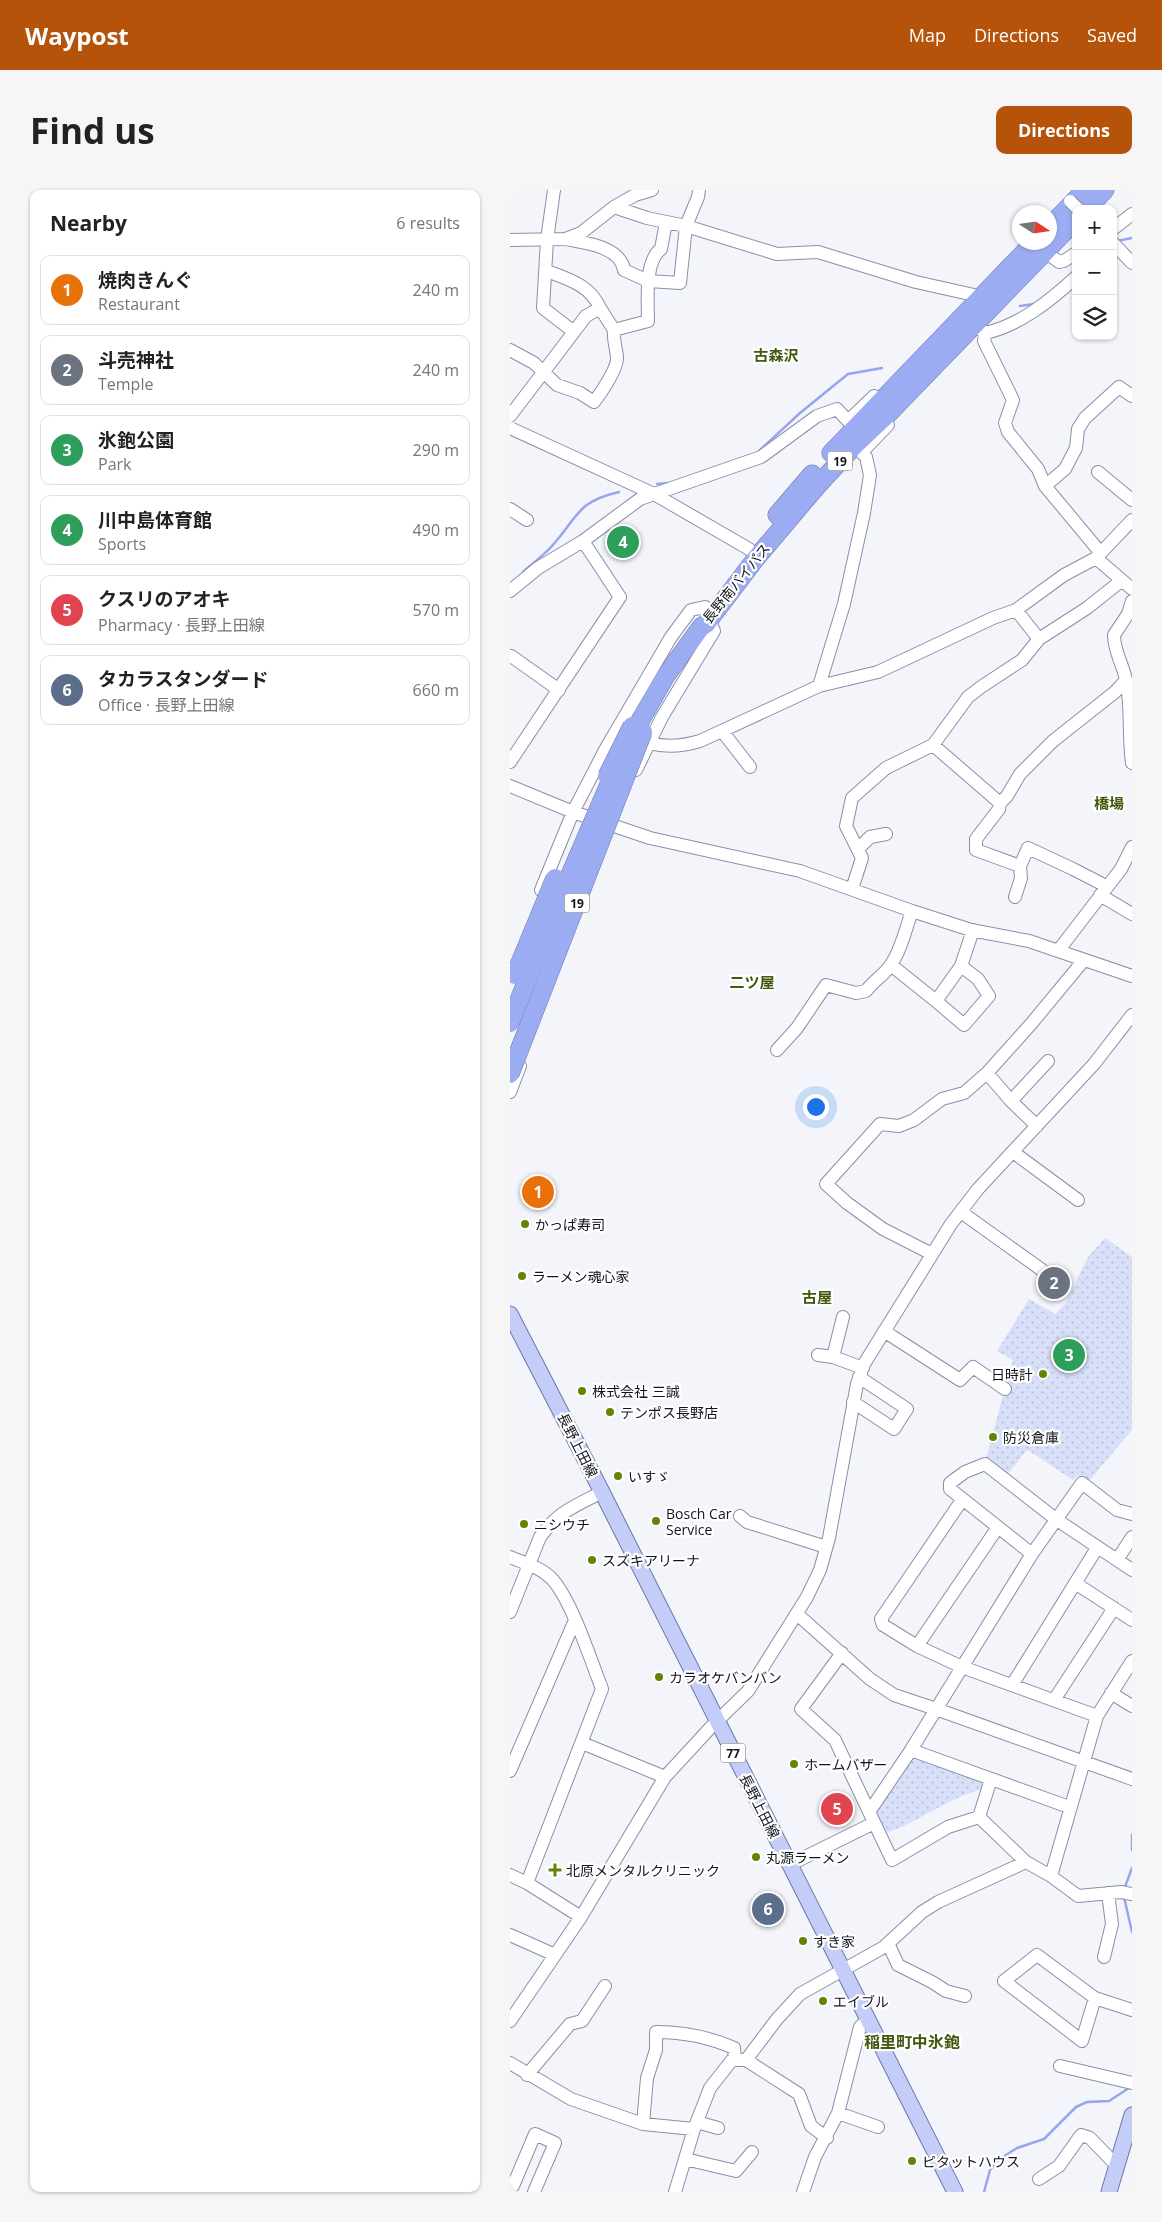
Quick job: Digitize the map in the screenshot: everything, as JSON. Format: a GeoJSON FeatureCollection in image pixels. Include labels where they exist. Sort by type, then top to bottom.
{"type":"FeatureCollection","features":[{"type":"Feature","properties":{"kind":"highway"},"geometry":{"type":"LineString","coordinates":[[1057,219],[1085,190]]}},
{"type":"Feature","properties":{"kind":"highway"},"geometry":{"type":"LineString","coordinates":[[1090,205],[1105,190]]}},
{"type":"Feature","properties":{"kind":"highway","name":"長野南バイパス"},"geometry":{"type":"LineString","coordinates":[[855,437],[893,409],[1072,224]]}},
{"type":"Feature","properties":{"kind":"highway","name":"長野南バイパス"},"geometry":{"type":"LineString","coordinates":[[510,1024],[596,812],[640,732],[673,664],[753,553],[855,437],[1027,250]]}},
{"type":"Feature","properties":{"kind":"highway","name":"長野南バイパス"},"geometry":{"type":"LineString","coordinates":[[510,1012],[611,766],[640,732]]}},
{"type":"Feature","properties":{"kind":"highway","name":"19"},"geometry":{"type":"LineString","coordinates":[[510,1074],[640,732]]}},
{"type":"Feature","properties":{"kind":"highway","name":"19"},"geometry":{"type":"LineString","coordinates":[[512,976],[578,828],[606,771],[611,766]]}},
{"type":"Feature","properties":{"kind":"main road","name":"長野上田線"},"geometry":{"type":"LineString","coordinates":[[510,1314],[602,1492],[789,1865],[844,1968],[955,2192]]}},
{"type":"Feature","properties":{"kind":"main road"},"geometry":{"type":"LineString","coordinates":[[1112,2191],[1117,2166],[1131,2121]]}},
{"type":"Feature","properties":{"kind":"street"},"geometry":{"type":"LineString","coordinates":[[554,190],[547,240],[544,308],[574,332]]}},
{"type":"Feature","properties":{"kind":"street"},"geometry":{"type":"LineString","coordinates":[[565,239],[581,233],[614,207],[636,195],[652,190]]}},
{"type":"Feature","properties":{"kind":"street"},"geometry":{"type":"LineString","coordinates":[[510,240],[565,239],[594,245],[614,253],[622,261],[624,270],[648,281],[680,283],[686,226],[699,190]]}},
{"type":"Feature","properties":{"kind":"street"},"geometry":{"type":"LineString","coordinates":[[1100,205],[1115,190]]}},
{"type":"Feature","properties":{"kind":"street"},"geometry":{"type":"LineString","coordinates":[[1057,211],[1072,199]]}},
{"type":"Feature","properties":{"kind":"street"},"geometry":{"type":"LineString","coordinates":[[614,207],[648,218],[686,226],[776,254],[818,252],[916,282],[974,295]]}},
{"type":"Feature","properties":{"kind":"street"},"geometry":{"type":"LineString","coordinates":[[1117,226],[1132,214]]}},
{"type":"Feature","properties":{"kind":"street"},"geometry":{"type":"LineString","coordinates":[[614,330],[648,321],[648,281],[656,253],[661,249],[666,222]]}},
{"type":"Feature","properties":{"kind":"street"},"geometry":{"type":"LineString","coordinates":[[855,437],[982,331],[1072,234]]}},
{"type":"Feature","properties":{"kind":"street"},"geometry":{"type":"LineString","coordinates":[[1117,246],[1132,263]]}},
{"type":"Feature","properties":{"kind":"street"},"geometry":{"type":"LineString","coordinates":[[855,437],[974,295],[1016,250]]}},
{"type":"Feature","properties":{"kind":"street"},"geometry":{"type":"LineString","coordinates":[[1051,256],[1059,262],[1072,256]]}},
{"type":"Feature","properties":{"kind":"street"},"geometry":{"type":"LineString","coordinates":[[510,350],[534,363],[557,385],[580,393],[594,402],[603,390],[618,359],[613,342],[614,330],[594,295],[574,281],[546,271]]}},
{"type":"Feature","properties":{"kind":"street"},"geometry":{"type":"LineString","coordinates":[[982,331],[995,331],[1047,304],[1072,281]]}},
{"type":"Feature","properties":{"kind":"street"},"geometry":{"type":"LineString","coordinates":[[510,416],[586,316],[600,308]]}},
{"type":"Feature","properties":{"kind":"street"},"geometry":{"type":"LineString","coordinates":[[982,331],[984,341],[1013,400],[1005,423],[1008,432],[1038,469],[1045,486],[1098,555],[1121,581],[1132,589]]}},
{"type":"Feature","properties":{"kind":"street"},"geometry":{"type":"LineString","coordinates":[[1045,486],[1065,470],[1076,448],[1078,429],[1086,418],[1119,387],[1132,396]]}},
{"type":"Feature","properties":{"kind":"street"},"geometry":{"type":"LineString","coordinates":[[510,591],[538,568],[583,541],[640,499],[762,457],[817,416],[837,409],[866,457],[870,474],[864,513],[844,604],[819,686]]}},
{"type":"Feature","properties":{"kind":"street"},"geometry":{"type":"LineString","coordinates":[[510,428],[654,494],[753,553]]}},
{"type":"Feature","properties":{"kind":"street"},"geometry":{"type":"LineString","coordinates":[[1098,472],[1132,500]]}},
{"type":"Feature","properties":{"kind":"street"},"geometry":{"type":"LineString","coordinates":[[510,508],[527,520]]}},
{"type":"Feature","properties":{"kind":"street"},"geometry":{"type":"LineString","coordinates":[[510,1092],[632,777],[640,732],[662,747],[682,746],[700,741],[819,686],[878,672],[993,618],[1016,610],[1064,575],[1098,555],[1132,520]]}},
{"type":"Feature","properties":{"kind":"street"},"geometry":{"type":"LineString","coordinates":[[510,762],[620,597],[583,541]]}},
{"type":"Feature","properties":{"kind":"street"},"geometry":{"type":"LineString","coordinates":[[852,888],[862,858],[846,826],[852,798],[886,768],[933,745],[968,697],[1022,660],[1039,639],[1087,608],[1121,581]]}},
{"type":"Feature","properties":{"kind":"street"},"geometry":{"type":"LineString","coordinates":[[1132,601],[1128,614],[1114,635],[1118,658],[1127,676],[1129,739],[1132,763]]}},
{"type":"Feature","properties":{"kind":"street"},"geometry":{"type":"LineString","coordinates":[[512,976],[573,812],[605,750],[671,637],[691,610],[707,616]]}},
{"type":"Feature","properties":{"kind":"street"},"geometry":{"type":"LineString","coordinates":[[1016,610],[1039,639]]}},
{"type":"Feature","properties":{"kind":"street"},"geometry":{"type":"LineString","coordinates":[[511,656],[559,690]]}},
{"type":"Feature","properties":{"kind":"street"},"geometry":{"type":"LineString","coordinates":[[1020,866],[976,850],[976,838],[999,809],[1000,802],[1007,796],[1020,774],[1053,741],[1114,692],[1127,676]]}},
{"type":"Feature","properties":{"kind":"street"},"geometry":{"type":"LineString","coordinates":[[722,731],[750,767]]}},
{"type":"Feature","properties":{"kind":"street"},"geometry":{"type":"LineString","coordinates":[[933,745],[1000,802]]}},
{"type":"Feature","properties":{"kind":"street"},"geometry":{"type":"LineString","coordinates":[[510,786],[573,812],[650,838],[800,871],[912,911],[973,930],[1029,940],[1132,976]]}},
{"type":"Feature","properties":{"kind":"street"},"geometry":{"type":"LineString","coordinates":[[858,849],[870,837],[886,834]]}},
{"type":"Feature","properties":{"kind":"street"},"geometry":{"type":"LineString","coordinates":[[1058,951],[1121,869],[1132,847]]}},
{"type":"Feature","properties":{"kind":"street"},"geometry":{"type":"LineString","coordinates":[[1015,897],[1022,878],[1020,866],[1028,848],[1074,868],[1132,914]]}},
{"type":"Feature","properties":{"kind":"street"},"geometry":{"type":"LineString","coordinates":[[777,1050],[797,1028],[826,984],[856,993],[866,991],[874,980],[882,975],[891,965],[912,911]]}},
{"type":"Feature","properties":{"kind":"street"},"geometry":{"type":"LineString","coordinates":[[936,1001],[961,966],[973,930]]}},
{"type":"Feature","properties":{"kind":"street"},"geometry":{"type":"LineString","coordinates":[[932,1254],[883,1229],[847,1204],[826,1184],[880,1124],[899,1126],[914,1120],[942,1099],[964,1093],[987,1073],[1084,960]]}},
{"type":"Feature","properties":{"kind":"street"},"geometry":{"type":"LineString","coordinates":[[891,965],[964,1024],[989,996],[978,978],[961,966]]}},
{"type":"Feature","properties":{"kind":"street"},"geometry":{"type":"LineString","coordinates":[[510,2021],[581,1917],[665,1777],[748,1691],[797,1614],[820,1570],[853,1402],[861,1373],[884,1331],[932,1254],[978,1188],[1094,1064],[1132,1015]]}},
{"type":"Feature","properties":{"kind":"street"},"geometry":{"type":"LineString","coordinates":[[1011,1101],[1048,1061]]}},
{"type":"Feature","properties":{"kind":"street"},"geometry":{"type":"LineString","coordinates":[[987,1073],[1011,1101],[1037,1126]]}},
{"type":"Feature","properties":{"kind":"street"},"geometry":{"type":"LineString","coordinates":[[1013,1152],[1078,1200]]}},
{"type":"Feature","properties":{"kind":"street"},"geometry":{"type":"LineString","coordinates":[[961,1212],[1042,1270]]}},
{"type":"Feature","properties":{"kind":"street"},"geometry":{"type":"LineString","coordinates":[[833,1358],[843,1317]]}},
{"type":"Feature","properties":{"kind":"street"},"geometry":{"type":"LineString","coordinates":[[884,1331],[960,1380],[973,1367],[1005,1389]]}},
{"type":"Feature","properties":{"kind":"street"},"geometry":{"type":"LineString","coordinates":[[818,1354],[833,1358],[861,1373],[907,1409],[894,1429],[853,1402]]}},
{"type":"Feature","properties":{"kind":"street"},"geometry":{"type":"LineString","coordinates":[[1032,1554],[962,1500],[950,1489],[950,1483],[965,1472],[985,1464],[1057,1520],[1132,1570]]}},
{"type":"Feature","properties":{"kind":"street"},"geometry":{"type":"LineString","coordinates":[[789,1865],[871,1818],[910,1750],[1032,1554],[1082,1483],[1118,1510],[1132,1514]]}},
{"type":"Feature","properties":{"kind":"street"},"geometry":{"type":"LineString","coordinates":[[510,1612],[540,1537],[557,1516],[602,1492]]}},
{"type":"Feature","properties":{"kind":"street"},"geometry":{"type":"LineString","coordinates":[[962,1500],[881,1619],[883,1625],[917,1646],[962,1667],[1097,1716]]}},
{"type":"Feature","properties":{"kind":"street"},"geometry":{"type":"LineString","coordinates":[[740,1516],[747,1522],[826,1547]]}},
{"type":"Feature","properties":{"kind":"street"},"geometry":{"type":"LineString","coordinates":[[917,1646],[998,1527]]}},
{"type":"Feature","properties":{"kind":"street"},"geometry":{"type":"LineString","coordinates":[[1117,1560],[1132,1537]]}},
{"type":"Feature","properties":{"kind":"street"},"geometry":{"type":"LineString","coordinates":[[1012,1685],[1097,1548]]}},
{"type":"Feature","properties":{"kind":"street"},"geometry":{"type":"LineString","coordinates":[[510,1558],[530,1564],[551,1578],[575,1620],[602,1689],[527,1883]]}},
{"type":"Feature","properties":{"kind":"street"},"geometry":{"type":"LineString","coordinates":[[1075,1584],[1132,1620]]}},
{"type":"Feature","properties":{"kind":"street"},"geometry":{"type":"LineString","coordinates":[[1054,1700],[1114,1608]]}},
{"type":"Feature","properties":{"kind":"street"},"geometry":{"type":"LineString","coordinates":[[797,1614],[870,1679],[894,1695],[936,1708],[1132,1780]]}},
{"type":"Feature","properties":{"kind":"street"},"geometry":{"type":"LineString","coordinates":[[510,1771],[575,1620]]}},
{"type":"Feature","properties":{"kind":"street"},"geometry":{"type":"LineString","coordinates":[[842,1653],[801,1708],[835,1740],[892,1860],[948,1827],[979,1817]]}},
{"type":"Feature","properties":{"kind":"street"},"geometry":{"type":"LineString","coordinates":[[1051,1876],[1097,1716],[1132,1661]]}},
{"type":"Feature","properties":{"kind":"street"},"geometry":{"type":"LineString","coordinates":[[1111,1693],[1132,1706]]}},
{"type":"Feature","properties":{"kind":"street"},"geometry":{"type":"LineString","coordinates":[[582,1743],[665,1777]]}},
{"type":"Feature","properties":{"kind":"street"},"geometry":{"type":"LineString","coordinates":[[910,1750],[1070,1807]]}},
{"type":"Feature","properties":{"kind":"street"},"geometry":{"type":"LineString","coordinates":[[979,1817],[990,1779]]}},
{"type":"Feature","properties":{"kind":"street"},"geometry":{"type":"LineString","coordinates":[[979,1817],[1026,1862],[1051,1876],[1078,1896],[1108,1893],[1132,1894]]}},
{"type":"Feature","properties":{"kind":"street"},"geometry":{"type":"LineString","coordinates":[[740,2060],[800,1994],[888,1943],[922,1912],[938,1902],[1026,1862]]}},
{"type":"Feature","properties":{"kind":"street"},"geometry":{"type":"LineString","coordinates":[[510,1875],[527,1883],[581,1917]]}},
{"type":"Feature","properties":{"kind":"street"},"geometry":{"type":"LineString","coordinates":[[1104,1957],[1112,1924],[1108,1893]]}},
{"type":"Feature","properties":{"kind":"street"},"geometry":{"type":"LineString","coordinates":[[510,1935],[555,1955]]}},
{"type":"Feature","properties":{"kind":"street"},"geometry":{"type":"LineString","coordinates":[[888,1943],[898,1965],[946,1991],[965,1996]]}},
{"type":"Feature","properties":{"kind":"street"},"geometry":{"type":"LineString","coordinates":[[1095,1998],[1082,2041],[1004,1981],[1037,1955],[1095,1998],[1132,2010]]}},
{"type":"Feature","properties":{"kind":"street"},"geometry":{"type":"LineString","coordinates":[[527,2075],[570,2024],[582,2022],[604,1986]]}},
{"type":"Feature","properties":{"kind":"street"},"geometry":{"type":"LineString","coordinates":[[803,2192],[816,2157],[838,2113],[860,2027],[868,2019]]}},
{"type":"Feature","properties":{"kind":"street"},"geometry":{"type":"LineString","coordinates":[[642,2124],[647,2078],[656,2050],[656,2032],[690,2033],[701,2038],[714,2039],[734,2048],[740,2060]]}},
{"type":"Feature","properties":{"kind":"street"},"geometry":{"type":"LineString","coordinates":[[675,2192],[710,2088],[732,2060],[740,2060],[799,2094],[811,2126],[827,2138]]}},
{"type":"Feature","properties":{"kind":"street"},"geometry":{"type":"LineString","coordinates":[[510,2063],[527,2075],[571,2099],[642,2124],[718,2128]]}},
{"type":"Feature","properties":{"kind":"street"},"geometry":{"type":"LineString","coordinates":[[1060,2066],[1132,2083]]}},
{"type":"Feature","properties":{"kind":"street"},"geometry":{"type":"LineString","coordinates":[[838,2113],[878,2127]]}},
{"type":"Feature","properties":{"kind":"street"},"geometry":{"type":"LineString","coordinates":[[528,2192],[511,2185],[535,2134],[555,2143],[534,2192]]}},
{"type":"Feature","properties":{"kind":"street"},"geometry":{"type":"LineString","coordinates":[[1039,2179],[1060,2166],[1081,2135],[1090,2138],[1117,2166]]}},
{"type":"Feature","properties":{"kind":"street"},"geometry":{"type":"LineString","coordinates":[[685,2159],[736,2171],[752,2152]]}},
{"type":"Feature","properties":{"kind":"shaded area"},"geometry":{"type":"Polygon","coordinates":[[[1105,1238],[1132,1257],[1132,1430],[1089,1481],[1077,1476],[1073,1480],[1027,1450],[1006,1476],[986,1458],[1013,1360],[997,1351],[1029,1299],[1055,1314],[1065,1304],[1088,1257],[1105,1238]]]}},
{"type":"Feature","properties":{"kind":"shaded area"},"geometry":{"type":"Polygon","coordinates":[[[914,1755],[986,1783],[984,1789],[958,1798],[911,1823],[886,1833],[875,1813],[914,1755]]]}},
{"type":"Feature","properties":{"kind":"waterway"},"geometry":{"type":"LineString","coordinates":[[1117,241],[1132,238]]}},
{"type":"Feature","properties":{"kind":"waterway"},"geometry":{"type":"LineString","coordinates":[[1020,306],[1034,304]]}},
{"type":"Feature","properties":{"kind":"waterway"},"geometry":{"type":"LineString","coordinates":[[760,450],[800,413],[848,374],[882,368]]}},
{"type":"Feature","properties":{"kind":"waterway"},"geometry":{"type":"LineString","coordinates":[[657,484],[669,483]]}},
{"type":"Feature","properties":{"kind":"waterway"},"geometry":{"type":"LineString","coordinates":[[523,572],[549,549],[586,506],[594,500],[619,492]]}},
{"type":"Feature","properties":{"kind":"waterway"},"geometry":{"type":"LineString","coordinates":[[1132,1835],[1132,1850]]}},
{"type":"Feature","properties":{"kind":"waterway"},"geometry":{"type":"LineString","coordinates":[[1125,1887],[1132,1868]]}},
{"type":"Feature","properties":{"kind":"waterway"},"geometry":{"type":"LineString","coordinates":[[1124,1897],[1132,1932]]}},
{"type":"Feature","properties":{"kind":"waterway"},"geometry":{"type":"LineString","coordinates":[[984,2192],[990,2170],[998,2160],[1017,2148],[1044,2139],[1076,2107],[1087,2102],[1109,2101],[1129,2088]]}},
{"type":"Feature","properties":{"kind":"place","name":"川中島体育館"},"geometry":{"type":"Point","coordinates":[623,542]}},
{"type":"Feature","properties":{"kind":"place","name":"焼肉きんぐ"},"geometry":{"type":"Point","coordinates":[538,1192]}},
{"type":"Feature","properties":{"kind":"place","name":"かっぱ寿司"},"geometry":{"type":"Point","coordinates":[525,1224]}},
{"type":"Feature","properties":{"kind":"place","name":"ラーメン魂心家"},"geometry":{"type":"Point","coordinates":[522,1276]}},
{"type":"Feature","properties":{"kind":"place","name":"斗売神社"},"geometry":{"type":"Point","coordinates":[1054,1283]}},
{"type":"Feature","properties":{"kind":"place","name":"氷鉋公園"},"geometry":{"type":"Point","coordinates":[1069,1355]}},
{"type":"Feature","properties":{"kind":"place","name":"日時計"},"geometry":{"type":"Point","coordinates":[1043,1374]}},
{"type":"Feature","properties":{"kind":"place","name":"株式会社 三誠"},"geometry":{"type":"Point","coordinates":[582,1391]}},
{"type":"Feature","properties":{"kind":"place","name":"テンポス長野店"},"geometry":{"type":"Point","coordinates":[610,1412]}},
{"type":"Feature","properties":{"kind":"place","name":"防災倉庫"},"geometry":{"type":"Point","coordinates":[993,1437]}},
{"type":"Feature","properties":{"kind":"place","name":"いすゞ"},"geometry":{"type":"Point","coordinates":[618,1476]}},
{"type":"Feature","properties":{"kind":"place","name":"Bosch Car Service"},"geometry":{"type":"Point","coordinates":[656,1521]}},
{"type":"Feature","properties":{"kind":"place","name":"ニシウチ"},"geometry":{"type":"Point","coordinates":[524,1524]}},
{"type":"Feature","properties":{"kind":"place","name":"スズキアリーナ"},"geometry":{"type":"Point","coordinates":[592,1560]}},
{"type":"Feature","properties":{"kind":"place","name":"カラオケバンバン"},"geometry":{"type":"Point","coordinates":[659,1677]}},
{"type":"Feature","properties":{"kind":"place","name":"ホームバザー"},"geometry":{"type":"Point","coordinates":[794,1764]}},
{"type":"Feature","properties":{"kind":"place","name":"クスリのアオキ"},"geometry":{"type":"Point","coordinates":[837,1809]}},
{"type":"Feature","properties":{"kind":"place","name":"丸源ラーメン"},"geometry":{"type":"Point","coordinates":[756,1857]}},
{"type":"Feature","properties":{"kind":"place","name":"北原メンタルクリニック"},"geometry":{"type":"Point","coordinates":[555,1870]}},
{"type":"Feature","properties":{"kind":"place","name":"タカラスタンダード"},"geometry":{"type":"Point","coordinates":[768,1909]}},
{"type":"Feature","properties":{"kind":"place","name":"すき家"},"geometry":{"type":"Point","coordinates":[803,1941]}},
{"type":"Feature","properties":{"kind":"place","name":"エイブル"},"geometry":{"type":"Point","coordinates":[823,2001]}},
{"type":"Feature","properties":{"kind":"place","name":"ピタットハウス"},"geometry":{"type":"Point","coordinates":[912,2161]}},
{"type":"Feature","properties":{"kind":"district","name":"古森沢"},"geometry":{"type":"Point","coordinates":[776,355]}},
{"type":"Feature","properties":{"kind":"district","name":"橋場"},"geometry":{"type":"Point","coordinates":[1109,803]}},
{"type":"Feature","properties":{"kind":"district","name":"二ツ屋"},"geometry":{"type":"Point","coordinates":[752,982]}},
{"type":"Feature","properties":{"kind":"district","name":"古屋"},"geometry":{"type":"Point","coordinates":[817,1297]}},
{"type":"Feature","properties":{"kind":"district","name":"稲里町中氷鉋"},"geometry":{"type":"Point","coordinates":[912,2042]}}]}
